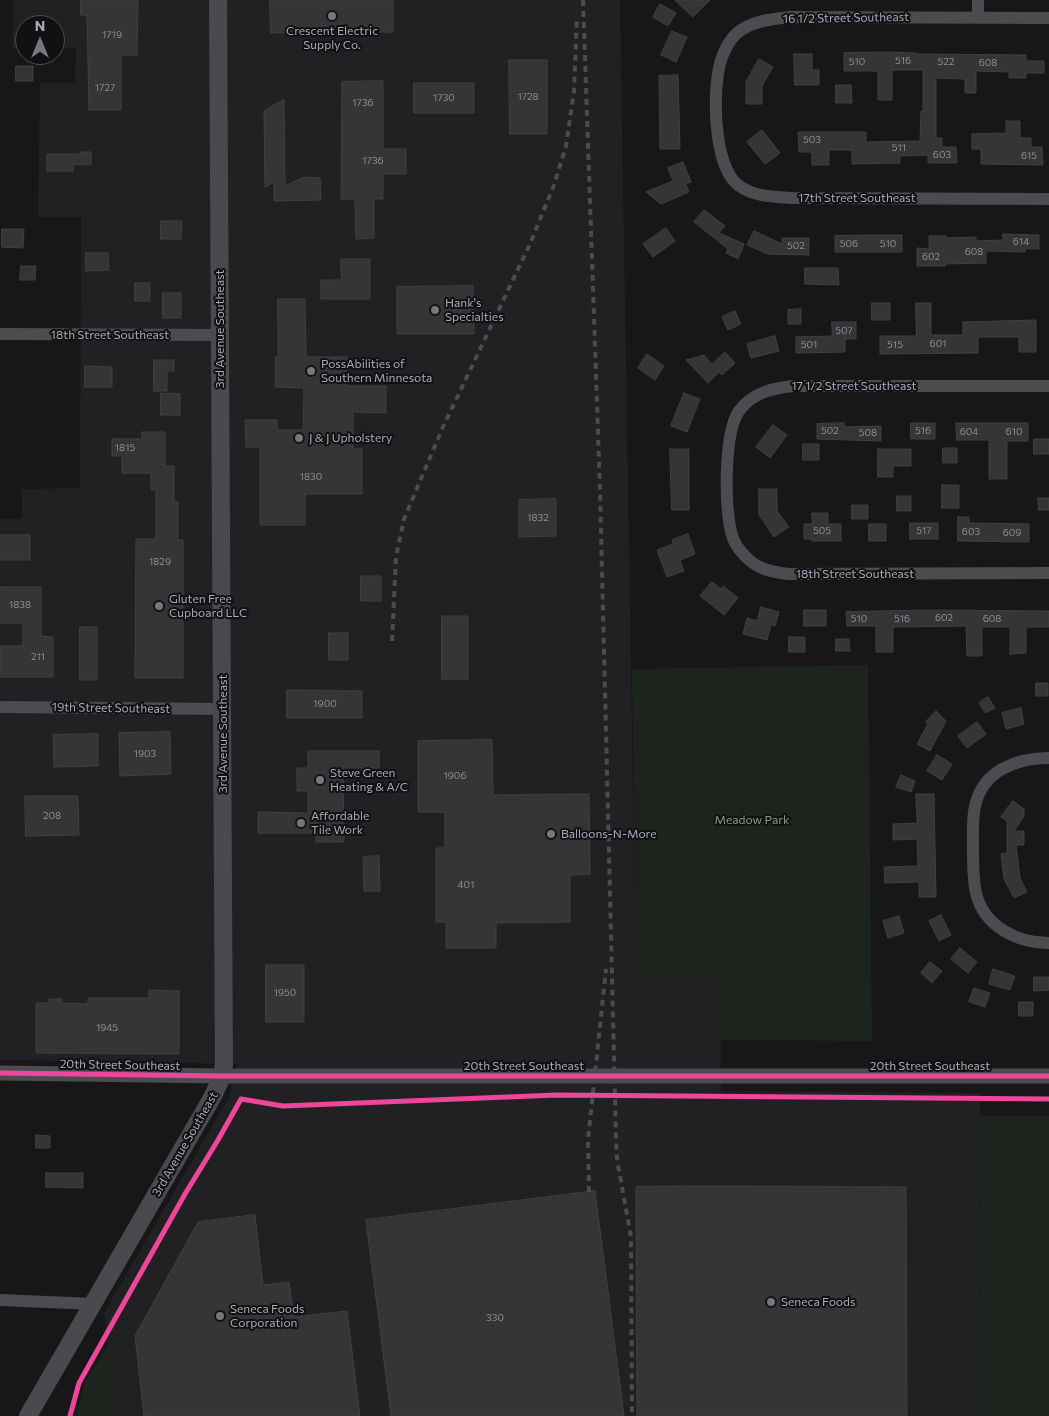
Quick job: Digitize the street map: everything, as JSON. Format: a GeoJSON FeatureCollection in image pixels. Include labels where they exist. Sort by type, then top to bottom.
{"type":"FeatureCollection","features":[{"type":"Feature","properties":{"kind":"main road","name":"3rd Avenue Southeast"},"geometry":{"type":"LineString","coordinates":[[28,1416],[213,1096],[222,1076],[225,1053],[218,0]]}},
{"type":"Feature","properties":{"kind":"street"},"geometry":{"type":"LineString","coordinates":[[978,0],[978,17]]}},
{"type":"Feature","properties":{"kind":"street","name":"16 1/2 Street Southeast"},"geometry":{"type":"LineString","coordinates":[[717,120],[717,87],[721,60],[726,48],[736,34],[753,24],[790,17],[1049,18]]}},
{"type":"Feature","properties":{"kind":"street","name":"17th Street Southeast"},"geometry":{"type":"LineString","coordinates":[[717,120],[719,147],[728,173],[742,187],[765,196],[793,198],[1049,199]]}},
{"type":"Feature","properties":{"kind":"street","name":"18th Street Southeast"},"geometry":{"type":"LineString","coordinates":[[0,334],[220,335]]}},
{"type":"Feature","properties":{"kind":"street","name":"17 1/2 Street Southeast"},"geometry":{"type":"LineString","coordinates":[[728,481],[729,438],[736,416],[748,402],[769,390],[793,386],[1049,386]]}},
{"type":"Feature","properties":{"kind":"street","name":"18th Street Southeast"},"geometry":{"type":"LineString","coordinates":[[728,481],[729,516],[734,540],[746,558],[757,566],[771,572],[788,574],[1049,573]]}},
{"type":"Feature","properties":{"kind":"street","name":"19th Street Southeast"},"geometry":{"type":"LineString","coordinates":[[0,707],[223,708]]}},
{"type":"Feature","properties":{"kind":"street"},"geometry":{"type":"LineString","coordinates":[[1049,758],[1025,759],[1017,762],[1002,769],[987,783],[975,806],[973,849],[976,894],[988,916],[1000,928],[1018,939],[1049,943]]}},
{"type":"Feature","properties":{"kind":"street","name":"20th Street Southeast"},"geometry":{"type":"LineString","coordinates":[[0,1073],[222,1076],[1049,1076]]}},
{"type":"Feature","properties":{"kind":"street"},"geometry":{"type":"LineString","coordinates":[[0,1300],[94,1304]]}},
{"type":"Feature","properties":{"kind":"shaded area"},"geometry":{"type":"Polygon","coordinates":[[[13,0],[620,0],[636,973],[720,972],[721,1091],[980,1093],[979,1416],[116,1416],[104,1313],[229,1097],[237,1064],[0,1060],[0,519],[22,519],[22,489],[80,488],[81,217],[38,217],[40,83],[75,83],[76,48],[65,48],[65,15],[15,15],[15,48],[13,48],[13,0]]]}},
{"type":"Feature","properties":{"kind":"green space","name":"Meadow Park"},"geometry":{"type":"Polygon","coordinates":[[[868,665],[872,1041],[720,1040],[719,972],[636,973],[632,669],[868,665]]]}},
{"type":"Feature","properties":{"kind":"green space"},"geometry":{"type":"Polygon","coordinates":[[[980,1116],[1049,1116],[1049,1416],[979,1416],[980,1116]]]}},
{"type":"Feature","properties":{"kind":"green space"},"geometry":{"type":"Polygon","coordinates":[[[108,1345],[116,1416],[76,1416],[84,1383],[108,1345]]]}},
{"type":"Feature","properties":{"kind":"building"},"geometry":{"type":"Polygon","coordinates":[[[81,0],[138,0],[137,55],[121,55],[121,110],[89,110],[87,15],[81,15],[81,0]]]}},
{"type":"Feature","properties":{"kind":"building","name":"Crescent Electric Supply Co."},"geometry":{"type":"Polygon","coordinates":[[[270,0],[393,0],[393,32],[271,33],[270,0]]]}},
{"type":"Feature","properties":{"kind":"building"},"geometry":{"type":"Polygon","coordinates":[[[675,0],[710,0],[693,17],[675,0]]]}},
{"type":"Feature","properties":{"kind":"building"},"geometry":{"type":"Polygon","coordinates":[[[660,4],[676,13],[668,26],[653,17],[660,4]]]}},
{"type":"Feature","properties":{"kind":"building"},"geometry":{"type":"Polygon","coordinates":[[[672,31],[687,37],[676,62],[661,55],[672,31]]]}},
{"type":"Feature","properties":{"kind":"building"},"geometry":{"type":"Polygon","coordinates":[[[890,52],[1026,55],[1026,61],[1044,61],[1044,73],[1026,73],[1026,78],[1009,78],[1009,72],[976,71],[976,93],[965,93],[965,79],[936,78],[936,138],[942,138],[942,147],[956,147],[957,163],[928,163],[928,155],[900,156],[900,163],[852,164],[852,150],[829,150],[829,165],[812,165],[812,152],[799,152],[798,132],[866,132],[866,142],[920,141],[921,111],[923,112],[923,70],[892,70],[892,100],[878,100],[878,71],[844,71],[844,53],[890,52]]]}},
{"type":"Feature","properties":{"kind":"building"},"geometry":{"type":"Polygon","coordinates":[[[794,54],[812,54],[812,70],[819,70],[819,85],[795,85],[794,54]]]}},
{"type":"Feature","properties":{"kind":"building"},"geometry":{"type":"Polygon","coordinates":[[[759,59],[773,67],[762,86],[762,104],[746,104],[746,82],[759,59]]]}},
{"type":"Feature","properties":{"kind":"building"},"geometry":{"type":"Polygon","coordinates":[[[509,60],[547,60],[547,134],[510,134],[509,60]]]}},
{"type":"Feature","properties":{"kind":"building"},"geometry":{"type":"Polygon","coordinates":[[[16,66],[33,66],[33,81],[16,81],[16,66]]]}},
{"type":"Feature","properties":{"kind":"building"},"geometry":{"type":"Polygon","coordinates":[[[678,75],[680,149],[660,149],[659,76],[678,75]]]}},
{"type":"Feature","properties":{"kind":"building"},"geometry":{"type":"Polygon","coordinates":[[[383,81],[383,149],[406,149],[406,174],[383,174],[383,199],[374,199],[374,238],[356,239],[355,199],[341,199],[342,82],[383,81]]]}},
{"type":"Feature","properties":{"kind":"building"},"geometry":{"type":"Polygon","coordinates":[[[414,83],[474,83],[474,113],[414,113],[414,83]]]}},
{"type":"Feature","properties":{"kind":"building"},"geometry":{"type":"Polygon","coordinates":[[[836,85],[851,85],[852,103],[836,103],[836,85]]]}},
{"type":"Feature","properties":{"kind":"building"},"geometry":{"type":"Polygon","coordinates":[[[284,100],[285,186],[304,177],[320,178],[321,200],[274,201],[274,182],[265,187],[264,111],[284,100]]]}},
{"type":"Feature","properties":{"kind":"building"},"geometry":{"type":"Polygon","coordinates":[[[1006,121],[1020,121],[1020,138],[1031,138],[1031,147],[1042,147],[1043,165],[981,164],[981,149],[972,149],[972,134],[1006,133],[1006,121]]]}},
{"type":"Feature","properties":{"kind":"building"},"geometry":{"type":"Polygon","coordinates":[[[762,130],[780,153],[765,164],[747,142],[762,130]]]}},
{"type":"Feature","properties":{"kind":"building"},"geometry":{"type":"Polygon","coordinates":[[[80,152],[91,152],[91,164],[73,165],[73,171],[47,171],[47,154],[80,154],[80,152]]]}},
{"type":"Feature","properties":{"kind":"building"},"geometry":{"type":"Polygon","coordinates":[[[683,162],[691,182],[686,184],[689,192],[661,204],[646,192],[673,181],[668,168],[683,162]]]}},
{"type":"Feature","properties":{"kind":"building"},"geometry":{"type":"Polygon","coordinates":[[[704,210],[725,226],[719,233],[744,244],[738,259],[726,253],[728,249],[694,222],[704,210]]]}},
{"type":"Feature","properties":{"kind":"building"},"geometry":{"type":"Polygon","coordinates":[[[161,221],[182,221],[181,239],[161,239],[161,221]]]}},
{"type":"Feature","properties":{"kind":"building"},"geometry":{"type":"Polygon","coordinates":[[[666,228],[675,241],[653,257],[643,244],[666,228]]]}},
{"type":"Feature","properties":{"kind":"building"},"geometry":{"type":"Polygon","coordinates":[[[2,229],[24,229],[23,248],[2,247],[2,229]]]}},
{"type":"Feature","properties":{"kind":"building"},"geometry":{"type":"Polygon","coordinates":[[[754,231],[782,244],[782,238],[809,238],[809,255],[768,254],[747,245],[754,231]]]}},
{"type":"Feature","properties":{"kind":"building"},"geometry":{"type":"Polygon","coordinates":[[[1003,234],[1039,235],[1039,249],[1025,249],[1025,252],[986,251],[986,263],[917,266],[917,248],[929,249],[929,236],[946,236],[946,238],[976,237],[976,241],[1003,240],[1003,234]]]}},
{"type":"Feature","properties":{"kind":"building"},"geometry":{"type":"Polygon","coordinates":[[[902,235],[902,252],[835,252],[835,236],[902,235]]]}},
{"type":"Feature","properties":{"kind":"building"},"geometry":{"type":"Polygon","coordinates":[[[86,253],[108,253],[109,270],[86,271],[86,253]]]}},
{"type":"Feature","properties":{"kind":"building"},"geometry":{"type":"Polygon","coordinates":[[[341,259],[370,259],[370,299],[321,299],[321,280],[341,280],[341,259]]]}},
{"type":"Feature","properties":{"kind":"building"},"geometry":{"type":"Polygon","coordinates":[[[21,266],[36,266],[35,280],[20,280],[21,266]]]}},
{"type":"Feature","properties":{"kind":"building"},"geometry":{"type":"Polygon","coordinates":[[[805,268],[838,268],[839,285],[805,284],[805,268]]]}},
{"type":"Feature","properties":{"kind":"building"},"geometry":{"type":"Polygon","coordinates":[[[135,283],[150,283],[150,301],[135,301],[135,283]]]}},
{"type":"Feature","properties":{"kind":"building","name":"Hank's Specialties"},"geometry":{"type":"Polygon","coordinates":[[[473,286],[474,334],[397,334],[397,287],[473,286]]]}},
{"type":"Feature","properties":{"kind":"building"},"geometry":{"type":"Polygon","coordinates":[[[163,293],[181,293],[181,318],[163,318],[163,293]]]}},
{"type":"Feature","properties":{"kind":"building"},"geometry":{"type":"Polygon","coordinates":[[[278,299],[305,299],[306,357],[347,357],[347,386],[386,386],[386,413],[353,412],[353,449],[362,449],[362,494],[305,494],[305,525],[260,525],[260,447],[246,447],[245,420],[277,420],[277,430],[303,430],[304,388],[275,387],[276,356],[278,357],[278,299]]]}},
{"type":"Feature","properties":{"kind":"building"},"geometry":{"type":"Polygon","coordinates":[[[872,303],[890,303],[890,320],[872,320],[872,303]]]}},
{"type":"Feature","properties":{"kind":"building"},"geometry":{"type":"Polygon","coordinates":[[[916,303],[931,303],[931,335],[963,335],[963,322],[1036,320],[1036,352],[1019,352],[1019,337],[978,337],[978,353],[880,354],[880,336],[916,336],[916,303]]]}},
{"type":"Feature","properties":{"kind":"building"},"geometry":{"type":"Polygon","coordinates":[[[801,309],[801,324],[788,324],[788,310],[801,309]]]}},
{"type":"Feature","properties":{"kind":"building"},"geometry":{"type":"Polygon","coordinates":[[[735,311],[741,324],[728,330],[722,317],[735,311]]]}},
{"type":"Feature","properties":{"kind":"building"},"geometry":{"type":"Polygon","coordinates":[[[832,322],[856,322],[856,339],[845,339],[845,352],[796,353],[796,337],[832,336],[832,322]]]}},
{"type":"Feature","properties":{"kind":"building"},"geometry":{"type":"Polygon","coordinates":[[[775,336],[779,351],[751,358],[747,344],[775,336]]]}},
{"type":"Feature","properties":{"kind":"building"},"geometry":{"type":"Polygon","coordinates":[[[725,352],[735,363],[722,375],[719,372],[708,383],[686,360],[704,355],[712,364],[725,352]]]}},
{"type":"Feature","properties":{"kind":"building"},"geometry":{"type":"Polygon","coordinates":[[[647,354],[664,366],[655,380],[638,368],[647,354]]]}},
{"type":"Feature","properties":{"kind":"building"},"geometry":{"type":"Polygon","coordinates":[[[154,360],[174,360],[174,371],[167,371],[167,391],[154,391],[154,360]]]}},
{"type":"Feature","properties":{"kind":"building"},"geometry":{"type":"Polygon","coordinates":[[[85,366],[112,367],[112,387],[85,387],[85,366]]]}},
{"type":"Feature","properties":{"kind":"building"},"geometry":{"type":"Polygon","coordinates":[[[161,393],[180,394],[180,415],[161,415],[161,393]]]}},
{"type":"Feature","properties":{"kind":"building"},"geometry":{"type":"Polygon","coordinates":[[[684,393],[700,399],[687,432],[671,426],[684,393]]]}},
{"type":"Feature","properties":{"kind":"building"},"geometry":{"type":"Polygon","coordinates":[[[844,423],[844,427],[881,426],[881,441],[817,439],[817,424],[844,423]]]}},
{"type":"Feature","properties":{"kind":"building"},"geometry":{"type":"Polygon","coordinates":[[[911,423],[935,423],[935,439],[911,439],[911,423]]]}},
{"type":"Feature","properties":{"kind":"building"},"geometry":{"type":"Polygon","coordinates":[[[956,423],[1028,423],[1028,441],[1007,441],[1007,479],[989,479],[989,440],[957,440],[956,423]]]}},
{"type":"Feature","properties":{"kind":"building"},"geometry":{"type":"Polygon","coordinates":[[[773,425],[787,435],[770,458],[756,447],[773,425]]]}},
{"type":"Feature","properties":{"kind":"building"},"geometry":{"type":"Polygon","coordinates":[[[142,432],[165,432],[165,466],[174,466],[174,502],[178,502],[178,540],[183,540],[183,678],[135,678],[136,539],[156,539],[156,490],[151,490],[151,473],[122,473],[122,456],[112,456],[112,439],[142,439],[142,432]]]}},
{"type":"Feature","properties":{"kind":"building"},"geometry":{"type":"Polygon","coordinates":[[[1034,439],[1049,439],[1049,454],[1034,454],[1034,439]]]}},
{"type":"Feature","properties":{"kind":"building"},"geometry":{"type":"Polygon","coordinates":[[[803,444],[819,444],[819,460],[803,460],[803,444]]]}},
{"type":"Feature","properties":{"kind":"building"},"geometry":{"type":"Polygon","coordinates":[[[943,448],[957,448],[957,463],[943,463],[943,448]]]}},
{"type":"Feature","properties":{"kind":"building"},"geometry":{"type":"Polygon","coordinates":[[[670,449],[689,449],[689,510],[672,510],[670,449]]]}},
{"type":"Feature","properties":{"kind":"building"},"geometry":{"type":"Polygon","coordinates":[[[878,449],[911,449],[911,466],[893,466],[893,477],[878,477],[878,449]]]}},
{"type":"Feature","properties":{"kind":"building"},"geometry":{"type":"Polygon","coordinates":[[[942,485],[959,485],[959,508],[942,508],[942,485]]]}},
{"type":"Feature","properties":{"kind":"building"},"geometry":{"type":"Polygon","coordinates":[[[759,489],[777,489],[777,511],[789,527],[774,537],[759,515],[759,489]]]}},
{"type":"Feature","properties":{"kind":"building"},"geometry":{"type":"Polygon","coordinates":[[[897,496],[911,496],[911,511],[897,511],[897,496]]]}},
{"type":"Feature","properties":{"kind":"building"},"geometry":{"type":"Polygon","coordinates":[[[1038,498],[1049,498],[1049,510],[1039,510],[1038,498]]]}},
{"type":"Feature","properties":{"kind":"building"},"geometry":{"type":"Polygon","coordinates":[[[556,499],[556,536],[519,537],[519,500],[556,499]]]}},
{"type":"Feature","properties":{"kind":"building"},"geometry":{"type":"Polygon","coordinates":[[[852,505],[868,505],[868,519],[852,519],[852,505]]]}},
{"type":"Feature","properties":{"kind":"building"},"geometry":{"type":"Polygon","coordinates":[[[812,513],[828,513],[828,524],[841,524],[841,541],[812,541],[812,539],[804,539],[804,524],[812,524],[812,513]]]}},
{"type":"Feature","properties":{"kind":"building"},"geometry":{"type":"Polygon","coordinates":[[[958,517],[969,517],[969,523],[1029,524],[1029,542],[958,541],[958,517]]]}},
{"type":"Feature","properties":{"kind":"building"},"geometry":{"type":"Polygon","coordinates":[[[910,523],[938,523],[938,539],[910,539],[910,523]]]}},
{"type":"Feature","properties":{"kind":"building"},"geometry":{"type":"Polygon","coordinates":[[[869,524],[886,524],[886,541],[869,541],[869,524]]]}},
{"type":"Feature","properties":{"kind":"building"},"geometry":{"type":"Polygon","coordinates":[[[688,534],[695,554],[680,560],[684,571],[667,577],[657,550],[673,544],[672,540],[688,534]]]}},
{"type":"Feature","properties":{"kind":"building"},"geometry":{"type":"Polygon","coordinates":[[[0,535],[30,535],[30,560],[0,560],[0,535]]]}},
{"type":"Feature","properties":{"kind":"building"},"geometry":{"type":"Polygon","coordinates":[[[361,576],[381,576],[381,601],[361,601],[361,576]]]}},
{"type":"Feature","properties":{"kind":"building"},"geometry":{"type":"Polygon","coordinates":[[[712,582],[721,589],[723,586],[738,598],[724,615],[700,596],[712,582]]]}},
{"type":"Feature","properties":{"kind":"building"},"geometry":{"type":"Polygon","coordinates":[[[0,587],[41,587],[41,636],[53,637],[53,677],[0,677],[0,646],[23,646],[23,623],[0,623],[0,587]]]}},
{"type":"Feature","properties":{"kind":"building"},"geometry":{"type":"Polygon","coordinates":[[[761,607],[779,612],[775,626],[771,625],[767,640],[743,634],[747,618],[757,621],[761,607]]]}},
{"type":"Feature","properties":{"kind":"building"},"geometry":{"type":"Polygon","coordinates":[[[804,610],[826,610],[826,626],[804,626],[804,610]]]}},
{"type":"Feature","properties":{"kind":"building"},"geometry":{"type":"Polygon","coordinates":[[[928,610],[1049,611],[1049,627],[1026,627],[1026,653],[1010,654],[1010,627],[982,627],[982,656],[967,656],[966,626],[893,627],[893,652],[876,652],[876,626],[847,626],[846,612],[928,610]]]}},
{"type":"Feature","properties":{"kind":"building"},"geometry":{"type":"Polygon","coordinates":[[[442,616],[468,616],[468,679],[442,679],[442,616]]]}},
{"type":"Feature","properties":{"kind":"building"},"geometry":{"type":"Polygon","coordinates":[[[80,627],[97,627],[97,680],[80,680],[80,627]]]}},
{"type":"Feature","properties":{"kind":"building"},"geometry":{"type":"Polygon","coordinates":[[[329,633],[348,633],[348,660],[329,660],[329,633]]]}},
{"type":"Feature","properties":{"kind":"building"},"geometry":{"type":"Polygon","coordinates":[[[789,637],[805,637],[805,652],[789,652],[789,637]]]}},
{"type":"Feature","properties":{"kind":"building"},"geometry":{"type":"Polygon","coordinates":[[[836,639],[849,639],[850,651],[836,651],[836,639]]]}},
{"type":"Feature","properties":{"kind":"building"},"geometry":{"type":"Polygon","coordinates":[[[1036,683],[1048,683],[1048,696],[1036,696],[1036,683]]]}},
{"type":"Feature","properties":{"kind":"building"},"geometry":{"type":"Polygon","coordinates":[[[287,690],[362,691],[362,718],[287,718],[287,690]]]}},
{"type":"Feature","properties":{"kind":"building"},"geometry":{"type":"Polygon","coordinates":[[[988,697],[995,708],[985,713],[979,703],[988,697]]]}},
{"type":"Feature","properties":{"kind":"building"},"geometry":{"type":"Polygon","coordinates":[[[1021,708],[1024,724],[1006,729],[1002,713],[1021,708]]]}},
{"type":"Feature","properties":{"kind":"building"},"geometry":{"type":"Polygon","coordinates":[[[936,711],[946,721],[930,751],[917,744],[928,724],[926,722],[936,711]]]}},
{"type":"Feature","properties":{"kind":"building"},"geometry":{"type":"Polygon","coordinates":[[[977,722],[986,734],[967,748],[958,736],[977,722]]]}},
{"type":"Feature","properties":{"kind":"building"},"geometry":{"type":"Polygon","coordinates":[[[170,732],[171,774],[120,776],[119,733],[170,732]]]}},
{"type":"Feature","properties":{"kind":"building"},"geometry":{"type":"Polygon","coordinates":[[[98,734],[98,766],[54,767],[53,735],[98,734]]]}},
{"type":"Feature","properties":{"kind":"building"},"geometry":{"type":"Polygon","coordinates":[[[492,740],[493,795],[589,794],[590,874],[570,875],[570,922],[496,923],[496,948],[446,948],[446,922],[436,922],[436,848],[445,848],[445,812],[418,812],[418,741],[492,740]]]}},
{"type":"Feature","properties":{"kind":"building"},"geometry":{"type":"Polygon","coordinates":[[[308,751],[379,751],[379,768],[343,768],[344,842],[316,842],[316,833],[258,833],[258,812],[308,813],[308,791],[297,791],[297,768],[308,768],[308,751]]]}},
{"type":"Feature","properties":{"kind":"building"},"geometry":{"type":"Polygon","coordinates":[[[937,755],[952,764],[942,780],[927,771],[937,755]]]}},
{"type":"Feature","properties":{"kind":"building"},"geometry":{"type":"Polygon","coordinates":[[[901,775],[915,781],[911,792],[896,787],[901,775]]]}},
{"type":"Feature","properties":{"kind":"building"},"geometry":{"type":"Polygon","coordinates":[[[916,794],[934,794],[936,897],[919,897],[919,882],[885,883],[884,867],[918,866],[917,839],[893,840],[893,824],[917,823],[916,794]]]}},
{"type":"Feature","properties":{"kind":"building"},"geometry":{"type":"Polygon","coordinates":[[[25,796],[78,796],[79,835],[26,836],[25,796]]]}},
{"type":"Feature","properties":{"kind":"building"},"geometry":{"type":"Polygon","coordinates":[[[1013,801],[1024,809],[1024,816],[1015,831],[1024,831],[1024,845],[1016,845],[1020,878],[1027,892],[1014,898],[1004,879],[1001,854],[1007,853],[1007,821],[1001,817],[1013,801]]]}},
{"type":"Feature","properties":{"kind":"building"},"geometry":{"type":"Polygon","coordinates":[[[379,856],[380,891],[364,891],[363,857],[379,856]]]}},
{"type":"Feature","properties":{"kind":"building"},"geometry":{"type":"Polygon","coordinates":[[[941,915],[951,935],[939,941],[929,921],[941,915]]]}},
{"type":"Feature","properties":{"kind":"building"},"geometry":{"type":"Polygon","coordinates":[[[899,916],[904,933],[888,938],[883,921],[899,916]]]}},
{"type":"Feature","properties":{"kind":"building"},"geometry":{"type":"Polygon","coordinates":[[[960,948],[977,962],[968,973],[951,959],[960,948]]]}},
{"type":"Feature","properties":{"kind":"building"},"geometry":{"type":"Polygon","coordinates":[[[930,962],[942,971],[932,983],[921,973],[930,962]]]}},
{"type":"Feature","properties":{"kind":"building"},"geometry":{"type":"Polygon","coordinates":[[[266,965],[304,965],[304,1022],[266,1022],[266,965]]]}},
{"type":"Feature","properties":{"kind":"building"},"geometry":{"type":"Polygon","coordinates":[[[993,969],[1015,976],[1010,990],[989,984],[993,969]]]}},
{"type":"Feature","properties":{"kind":"building"},"geometry":{"type":"Polygon","coordinates":[[[1034,977],[1049,977],[1049,990],[1034,991],[1034,977]]]}},
{"type":"Feature","properties":{"kind":"building"},"geometry":{"type":"Polygon","coordinates":[[[974,988],[990,993],[985,1007],[969,1002],[974,988]]]}},
{"type":"Feature","properties":{"kind":"building"},"geometry":{"type":"Polygon","coordinates":[[[149,990],[179,991],[179,1054],[36,1053],[36,1003],[49,1003],[49,999],[62,999],[62,1003],[88,1004],[88,998],[149,998],[149,990]]]}},
{"type":"Feature","properties":{"kind":"building"},"geometry":{"type":"Polygon","coordinates":[[[1019,1002],[1033,1002],[1033,1016],[1019,1016],[1019,1002]]]}},
{"type":"Feature","properties":{"kind":"building"},"geometry":{"type":"Polygon","coordinates":[[[36,1135],[50,1136],[50,1148],[36,1148],[36,1135]]]}},
{"type":"Feature","properties":{"kind":"building"},"geometry":{"type":"Polygon","coordinates":[[[46,1173],[83,1173],[83,1188],[46,1187],[46,1173]]]}},
{"type":"Feature","properties":{"kind":"building","name":"Seneca Foods"},"geometry":{"type":"Polygon","coordinates":[[[636,1187],[906,1187],[907,1416],[637,1416],[636,1187]]]}},
{"type":"Feature","properties":{"kind":"building"},"geometry":{"type":"Polygon","coordinates":[[[595,1191],[624,1416],[391,1416],[366,1220],[595,1191]]]}},
{"type":"Feature","properties":{"kind":"building","name":"Seneca Foods Corporation"},"geometry":{"type":"Polygon","coordinates":[[[255,1215],[263,1285],[289,1282],[294,1317],[347,1311],[360,1416],[144,1416],[135,1336],[198,1222],[255,1215]]]}},
{"type":"Feature","properties":{"kind":"railway"},"geometry":{"type":"LineString","coordinates":[[583,0],[600,489],[616,1139],[617,1159],[631,1237],[632,1416]]}},
{"type":"Feature","properties":{"kind":"railway"},"geometry":{"type":"LineString","coordinates":[[392,641],[396,557],[404,519],[443,427],[530,244],[554,185],[566,146],[574,91],[577,17]]}},
{"type":"Feature","properties":{"kind":"railway"},"geometry":{"type":"LineString","coordinates":[[589,1192],[588,1140],[606,969]]}},
{"type":"Feature","properties":{"kind":"cycle path"},"geometry":{"type":"LineString","coordinates":[[0,1073],[222,1076],[1049,1076]]}},
{"type":"Feature","properties":{"kind":"cycle path"},"geometry":{"type":"LineString","coordinates":[[70,1416],[79,1383],[185,1194],[241,1099],[283,1106],[557,1095],[1049,1099]]}},
{"type":"Feature","properties":{"kind":"place","name":"Crescent Electric Supply Co."},"geometry":{"type":"Point","coordinates":[332,16]}},
{"type":"Feature","properties":{"kind":"place","name":"Hank's Specialties"},"geometry":{"type":"Point","coordinates":[435,310]}},
{"type":"Feature","properties":{"kind":"place","name":"PossAbilities of Southern Minnesota"},"geometry":{"type":"Point","coordinates":[311,371]}},
{"type":"Feature","properties":{"kind":"place","name":"J & J Upholstery"},"geometry":{"type":"Point","coordinates":[299,438]}},
{"type":"Feature","properties":{"kind":"place","name":"Gluten Free Cupboard LLC"},"geometry":{"type":"Point","coordinates":[159,606]}},
{"type":"Feature","properties":{"kind":"place","name":"Steve Green Heating & A/C"},"geometry":{"type":"Point","coordinates":[320,780]}},
{"type":"Feature","properties":{"kind":"place","name":"Affordable Tile Work"},"geometry":{"type":"Point","coordinates":[301,823]}},
{"type":"Feature","properties":{"kind":"place","name":"Balloons-N-More"},"geometry":{"type":"Point","coordinates":[551,834]}},
{"type":"Feature","properties":{"kind":"place","name":"Seneca Foods"},"geometry":{"type":"Point","coordinates":[771,1302]}},
{"type":"Feature","properties":{"kind":"place","name":"Seneca Foods Corporation"},"geometry":{"type":"Point","coordinates":[220,1316]}}]}
